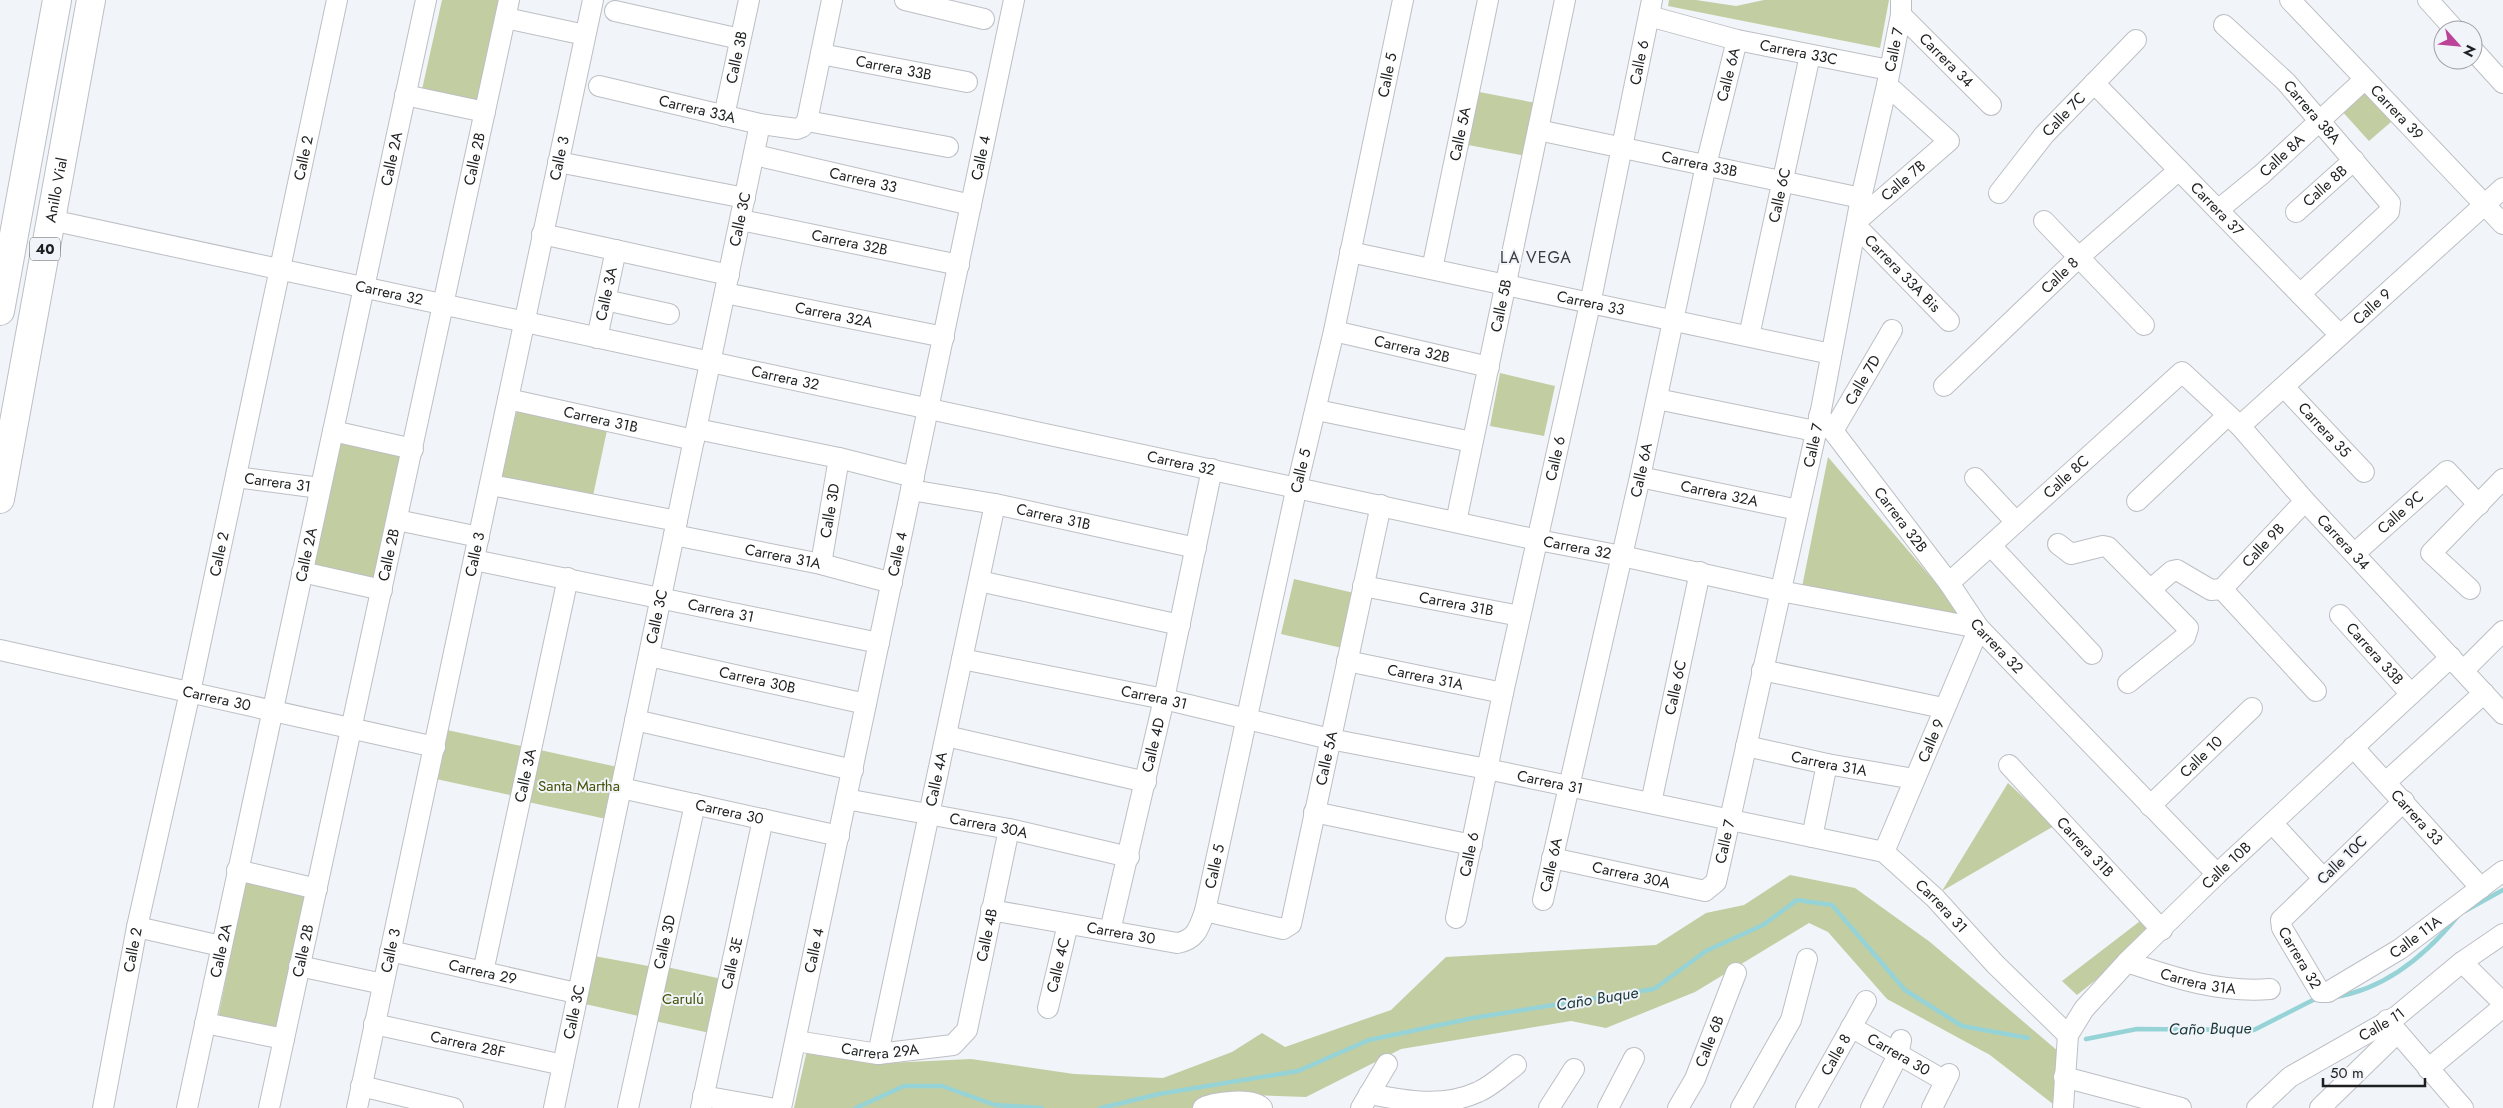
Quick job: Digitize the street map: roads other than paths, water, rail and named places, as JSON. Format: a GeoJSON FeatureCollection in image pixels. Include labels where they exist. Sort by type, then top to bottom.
{"type":"FeatureCollection","features":[{"type":"Feature","properties":{"kind":"highway","name":"40"},"geometry":{"type":"LineString","coordinates":[[0,311],[57,0]]}},
{"type":"Feature","properties":{"kind":"highway","name":"Anillo Vial"},"geometry":{"type":"LineString","coordinates":[[0,499],[90,0]]}},
{"type":"Feature","properties":{"kind":"street","name":"Calle 2"},"geometry":{"type":"LineString","coordinates":[[103,1108],[137,927],[190,692],[337,0]]}},
{"type":"Feature","properties":{"kind":"street","name":"Calle 2A"},"geometry":{"type":"LineString","coordinates":[[186,1108],[426,0]]}},
{"type":"Feature","properties":{"kind":"street","name":"Calle 3"},"geometry":{"type":"LineString","coordinates":[[356,1108],[491,485],[522,322],[593,0]]}},
{"type":"Feature","properties":{"kind":"street","name":"Calle 3B"},"geometry":{"type":"LineString","coordinates":[[724,116],[749,0]]}},
{"type":"Feature","properties":{"kind":"street"},"geometry":{"type":"LineString","coordinates":[[802,125],[821,54],[832,0]]}},
{"type":"Feature","properties":{"kind":"street"},"geometry":{"type":"LineString","coordinates":[[905,0],[984,19]]}},
{"type":"Feature","properties":{"kind":"street","name":"Calle 4"},"geometry":{"type":"LineString","coordinates":[[781,1108],[1014,0]]}},
{"type":"Feature","properties":{"kind":"street","name":"Calle 5"},"geometry":{"type":"LineString","coordinates":[[1192,938],[1205,911],[1297,486],[1334,332],[1404,0]]}},
{"type":"Feature","properties":{"kind":"street","name":"Calle 5A"},"geometry":{"type":"LineString","coordinates":[[1432,269],[1488,0]]}},
{"type":"Feature","properties":{"kind":"street","name":"Calle 5B"},"geometry":{"type":"LineString","coordinates":[[1456,522],[1565,0]]}},
{"type":"Feature","properties":{"kind":"street","name":"Carrera 39"},"geometry":{"type":"LineString","coordinates":[[2290,0],[2503,224]]}},
{"type":"Feature","properties":{"kind":"street"},"geometry":{"type":"LineString","coordinates":[[2428,0],[2446,20]]}},
{"type":"Feature","properties":{"kind":"street","name":"Calle 7"},"geometry":{"type":"LineString","coordinates":[[1710,888],[1716,882],[1798,510],[1822,426],[1831,354],[1901,7]]}},
{"type":"Feature","properties":{"kind":"street","name":"Carrera 34"},"geometry":{"type":"LineString","coordinates":[[1901,7],[1991,105]]}},
{"type":"Feature","properties":{"kind":"street","name":"Carrera 33C"},"geometry":{"type":"LineString","coordinates":[[1651,8],[1736,40],[1810,55],[1888,78]]}},
{"type":"Feature","properties":{"kind":"street","name":"Calle 6"},"geometry":{"type":"LineString","coordinates":[[1456,918],[1503,693],[1590,304],[1651,8]]}},
{"type":"Feature","properties":{"kind":"street"},"geometry":{"type":"LineString","coordinates":[[508,9],[585,35]]}},
{"type":"Feature","properties":{"kind":"street","name":"Calle 2B"},"geometry":{"type":"LineString","coordinates":[[269,1108],[508,9]]}},
{"type":"Feature","properties":{"kind":"street"},"geometry":{"type":"LineString","coordinates":[[615,11],[740,39]]}},
{"type":"Feature","properties":{"kind":"street","name":"Carrera 38A"},"geometry":{"type":"LineString","coordinates":[[2224,25],[2286,82],[2321,120],[2390,203],[2391,207],[2382,218],[2300,294]]}},
{"type":"Feature","properties":{"kind":"street","name":"Calle 6A"},"geometry":{"type":"LineString","coordinates":[[1543,900],[1640,477],[1706,165],[1736,40]]}},
{"type":"Feature","properties":{"kind":"street","name":"Calle 7C"},"geometry":{"type":"LineString","coordinates":[[1999,194],[2044,135],[2136,40]]}},
{"type":"Feature","properties":{"kind":"street","name":"Carrera 33B"},"geometry":{"type":"LineString","coordinates":[[821,54],[967,82]]}},
{"type":"Feature","properties":{"kind":"street","name":"Calle 6C"},"geometry":{"type":"LineString","coordinates":[[1748,336],[1810,55]]}},
{"type":"Feature","properties":{"kind":"street"},"geometry":{"type":"LineString","coordinates":[[2483,61],[2503,83]]}},
{"type":"Feature","properties":{"kind":"street","name":"Calle 7B"},"geometry":{"type":"LineString","coordinates":[[1857,223],[1949,141],[1888,78]]}},
{"type":"Feature","properties":{"kind":"street","name":"Calle 8A"},"geometry":{"type":"LineString","coordinates":[[2218,210],[2365,79]]}},
{"type":"Feature","properties":{"kind":"street","name":"Carrera 37"},"geometry":{"type":"LineString","coordinates":[[2094,83],[2340,335]]}},
{"type":"Feature","properties":{"kind":"street","name":"Carrera 33A"},"geometry":{"type":"LineString","coordinates":[[599,86],[760,124],[802,125],[948,148]]}},
{"type":"Feature","properties":{"kind":"street"},"geometry":{"type":"LineString","coordinates":[[405,95],[485,112]]}},
{"type":"Feature","properties":{"kind":"street","name":"Calle 3C"},"geometry":{"type":"LineString","coordinates":[[554,1108],[576,993],[649,656],[760,124]]}},
{"type":"Feature","properties":{"kind":"street","name":"Carrera 33B"},"geometry":{"type":"LineString","coordinates":[[1538,130],[1861,198]]}},
{"type":"Feature","properties":{"kind":"street","name":"Carrera 33"},"geometry":{"type":"LineString","coordinates":[[755,155],[971,205]]}},
{"type":"Feature","properties":{"kind":"street","name":"Calle 8B"},"geometry":{"type":"LineString","coordinates":[[2296,212],[2354,160]]}},
{"type":"Feature","properties":{"kind":"street"},"geometry":{"type":"LineString","coordinates":[[558,162],[745,198]]}},
{"type":"Feature","properties":{"kind":"street","name":"Calle 8"},"geometry":{"type":"LineString","coordinates":[[1944,386],[2079,257],[2179,170]]}},
{"type":"Feature","properties":{"kind":"street","name":"Calle 9"},"geometry":{"type":"LineString","coordinates":[[2137,502],[2233,421],[2284,387],[2503,188]]}},
{"type":"Feature","properties":{"kind":"street","name":"Carrera 32"},"geometry":{"type":"LineString","coordinates":[[51,220],[711,363],[1297,486],[1538,540],[1700,572],[1780,591],[1979,628],[2217,874]]}},
{"type":"Feature","properties":{"kind":"street","name":"Carrera 32B"},"geometry":{"type":"LineString","coordinates":[[741,220],[959,264]]}},
{"type":"Feature","properties":{"kind":"street"},"geometry":{"type":"LineString","coordinates":[[2044,222],[2144,325]]}},
{"type":"Feature","properties":{"kind":"street","name":"Carrera 33A Bis"},"geometry":{"type":"LineString","coordinates":[[1857,223],[1949,321]]}},
{"type":"Feature","properties":{"kind":"street","name":"Carrera 32A"},"geometry":{"type":"LineString","coordinates":[[542,234],[616,250],[727,284],[944,337]]}},
{"type":"Feature","properties":{"kind":"street","name":"Calle 3A"},"geometry":{"type":"LineString","coordinates":[[597,338],[616,250]]}},
{"type":"Feature","properties":{"kind":"street","name":"Carrera 33"},"geometry":{"type":"LineString","coordinates":[[1350,252],[1831,354]]}},
{"type":"Feature","properties":{"kind":"street"},"geometry":{"type":"LineString","coordinates":[[605,300],[669,314]]}},
{"type":"Feature","properties":{"kind":"street","name":"Calle 7D"},"geometry":{"type":"LineString","coordinates":[[1822,426],[1892,330]]}},
{"type":"Feature","properties":{"kind":"street","name":"Carrera 32B"},"geometry":{"type":"LineString","coordinates":[[1334,332],[1489,367]]}},
{"type":"Feature","properties":{"kind":"street","name":"Carrera 34"},"geometry":{"type":"LineString","coordinates":[[2182,372],[2233,421],[2305,501],[2502,710]]}},
{"type":"Feature","properties":{"kind":"street","name":"Calle 8C"},"geometry":{"type":"LineString","coordinates":[[1949,583],[1992,547],[2016,522],[2182,372]]}},
{"type":"Feature","properties":{"kind":"street","name":"Carrera 35"},"geometry":{"type":"LineString","coordinates":[[2284,387],[2364,472]]}},
{"type":"Feature","properties":{"kind":"street","name":"Carrera 31B"},"geometry":{"type":"LineString","coordinates":[[508,399],[839,458],[912,483],[994,504],[1196,548]]}},
{"type":"Feature","properties":{"kind":"street"},"geometry":{"type":"LineString","coordinates":[[1657,399],[1822,426]]}},
{"type":"Feature","properties":{"kind":"street"},"geometry":{"type":"LineString","coordinates":[[1316,410],[1472,442]]}},
{"type":"Feature","properties":{"kind":"street","name":"Carrera 32B"},"geometry":{"type":"LineString","coordinates":[[1822,426],[1949,583],[1979,628]]}},
{"type":"Feature","properties":{"kind":"street"},"geometry":{"type":"LineString","coordinates":[[333,431],[412,448]]}},
{"type":"Feature","properties":{"kind":"street","name":"Calle 3D"},"geometry":{"type":"LineString","coordinates":[[821,564],[839,458]]}},
{"type":"Feature","properties":{"kind":"street","name":"Calle 4D"},"geometry":{"type":"LineString","coordinates":[[1110,931],[1146,782],[1212,469]]}},
{"type":"Feature","properties":{"kind":"street","name":"Calle 9C"},"geometry":{"type":"LineString","coordinates":[[2355,553],[2447,470],[2479,505]]}},
{"type":"Feature","properties":{"kind":"street","name":"Carrera 31"},"geometry":{"type":"LineString","coordinates":[[236,477],[320,488]]}},
{"type":"Feature","properties":{"kind":"street","name":"Carrera 32A"},"geometry":{"type":"LineString","coordinates":[[1640,477],[1798,510]]}},
{"type":"Feature","properties":{"kind":"street"},"geometry":{"type":"LineString","coordinates":[[1975,478],[2016,522]]}},
{"type":"Feature","properties":{"kind":"street"},"geometry":{"type":"LineString","coordinates":[[2470,589],[2431,553],[2503,479]]}},
{"type":"Feature","properties":{"kind":"street","name":"Carrera 31A"},"geometry":{"type":"LineString","coordinates":[[491,485],[676,528],[892,583]]}},
{"type":"Feature","properties":{"kind":"street","name":"Calle 9B"},"geometry":{"type":"LineString","coordinates":[[2222,589],[2305,501]]}},
{"type":"Feature","properties":{"kind":"street","name":"Calle 4A"},"geometry":{"type":"LineString","coordinates":[[878,1054],[994,504]]}},
{"type":"Feature","properties":{"kind":"street","name":"Calle 5A"},"geometry":{"type":"LineString","coordinates":[[1205,911],[1287,928],[1291,924],[1380,505]]}},
{"type":"Feature","properties":{"kind":"street"},"geometry":{"type":"LineString","coordinates":[[397,520],[479,537]]}},
{"type":"Feature","properties":{"kind":"street"},"geometry":{"type":"LineString","coordinates":[[2058,544],[2071,554],[2103,546],[2108,547],[2152,589],[2189,630],[2185,637],[2128,683]]}},
{"type":"Feature","properties":{"kind":"street"},"geometry":{"type":"LineString","coordinates":[[1992,547],[2092,654]]}},
{"type":"Feature","properties":{"kind":"street","name":"Carrera 31"},"geometry":{"type":"LineString","coordinates":[[474,560],[879,643]]}},
{"type":"Feature","properties":{"kind":"street"},"geometry":{"type":"LineString","coordinates":[[2152,589],[2172,571],[2177,570],[2211,590],[2222,589],[2316,691]]}},
{"type":"Feature","properties":{"kind":"street"},"geometry":{"type":"LineString","coordinates":[[302,572],[382,590]]}},
{"type":"Feature","properties":{"kind":"street","name":"Calle 6C"},"geometry":{"type":"LineString","coordinates":[[1651,804],[1700,572]]}},
{"type":"Feature","properties":{"kind":"street","name":"Calle 3A"},"geometry":{"type":"LineString","coordinates":[[483,972],[568,578]]}},
{"type":"Feature","properties":{"kind":"street"},"geometry":{"type":"LineString","coordinates":[[979,581],[1180,625]]}},
{"type":"Feature","properties":{"kind":"street","name":"Carrera 31B"},"geometry":{"type":"LineString","coordinates":[[1363,586],[1520,616]]}},
{"type":"Feature","properties":{"kind":"street","name":"Carrera 33B"},"geometry":{"type":"LineString","coordinates":[[2340,615],[2411,694]]}},
{"type":"Feature","properties":{"kind":"street","name":"Calle 9"},"geometry":{"type":"LineString","coordinates":[[1884,852],[1943,708],[1979,628]]}},
{"type":"Feature","properties":{"kind":"street","name":"Calle 10B"},"geometry":{"type":"LineString","coordinates":[[2063,1108],[2068,1035],[2084,1009],[2127,962],[2162,930],[2217,874],[2411,694],[2503,631]]}},
{"type":"Feature","properties":{"kind":"street","name":"Carrera 30"},"geometry":{"type":"LineString","coordinates":[[0,650],[435,747]]}},
{"type":"Feature","properties":{"kind":"street","name":"Carrera 30B"},"geometry":{"type":"LineString","coordinates":[[649,656],[866,704]]}},
{"type":"Feature","properties":{"kind":"street","name":"Carrera 31"},"geometry":{"type":"LineString","coordinates":[[962,659],[1164,699],[1330,739],[1487,769],[1884,852],[1935,898],[1995,964],[2068,1035]]}},
{"type":"Feature","properties":{"kind":"street","name":"Carrera 31A"},"geometry":{"type":"LineString","coordinates":[[1348,661],[1503,693]]}},
{"type":"Feature","properties":{"kind":"street"},"geometry":{"type":"LineString","coordinates":[[1762,670],[1943,708]]}},
{"type":"Feature","properties":{"kind":"street"},"geometry":{"type":"LineString","coordinates":[[2386,782],[2484,693]]}},
{"type":"Feature","properties":{"kind":"street","name":"Calle 10"},"geometry":{"type":"LineString","coordinates":[[2150,806],[2252,708]]}},
{"type":"Feature","properties":{"kind":"street"},"geometry":{"type":"LineString","coordinates":[[635,720],[853,770]]}},
{"type":"Feature","properties":{"kind":"street"},"geometry":{"type":"LineString","coordinates":[[946,736],[1146,782]]}},
{"type":"Feature","properties":{"kind":"street","name":"Carrera 31A"},"geometry":{"type":"LineString","coordinates":[[1746,746],[1827,764],[1914,779]]}},
{"type":"Feature","properties":{"kind":"street","name":"Carrera 33"},"geometry":{"type":"LineString","coordinates":[[2353,747],[2481,888]]}},
{"type":"Feature","properties":{"kind":"street"},"geometry":{"type":"LineString","coordinates":[[1812,837],[1827,764]]}},
{"type":"Feature","properties":{"kind":"street","name":"Carrera 31B"},"geometry":{"type":"LineString","coordinates":[[2008,765],[2162,930]]}},
{"type":"Feature","properties":{"kind":"street","name":"Carrera 30"},"geometry":{"type":"LineString","coordinates":[[621,788],[839,836]]}},
{"type":"Feature","properties":{"kind":"street","name":"Carrera 30A"},"geometry":{"type":"LineString","coordinates":[[846,799],[1009,829],[1129,857]]}},
{"type":"Feature","properties":{"kind":"street","name":"Calle 10C"},"geometry":{"type":"LineString","coordinates":[[2280,920],[2404,801]]}},
{"type":"Feature","properties":{"kind":"street","name":"Calle 3D"},"geometry":{"type":"LineString","coordinates":[[628,1108],[695,804]]}},
{"type":"Feature","properties":{"kind":"street"},"geometry":{"type":"LineString","coordinates":[[1314,812],[1472,845]]}},
{"type":"Feature","properties":{"kind":"street","name":"Calle 3E"},"geometry":{"type":"LineString","coordinates":[[702,1102],[762,819]]}},
{"type":"Feature","properties":{"kind":"street"},"geometry":{"type":"LineString","coordinates":[[2273,824],[2323,878]]}},
{"type":"Feature","properties":{"kind":"street","name":"Calle 4B"},"geometry":{"type":"LineString","coordinates":[[961,1038],[966,1030],[1009,829]]}},
{"type":"Feature","properties":{"kind":"street","name":"Carrera 30A"},"geometry":{"type":"LineString","coordinates":[[1552,858],[1705,891],[1710,888]]}},
{"type":"Feature","properties":{"kind":"street"},"geometry":{"type":"LineString","coordinates":[[237,870],[317,889]]}},
{"type":"Feature","properties":{"kind":"street","name":"Calle 11A"},"geometry":{"type":"LineString","coordinates":[[2323,993],[2400,949],[2503,871]]}},
{"type":"Feature","properties":{"kind":"street","name":"Carrera 30"},"geometry":{"type":"LineString","coordinates":[[991,910],[1178,943],[1192,938]]}},
{"type":"Feature","properties":{"kind":"street","name":"Carrera 32"},"geometry":{"type":"LineString","coordinates":[[2280,920],[2282,928],[2317,989],[2323,993]]}},
{"type":"Feature","properties":{"kind":"street","name":"Calle 4C"},"geometry":{"type":"LineString","coordinates":[[1048,1008],[1068,924]]}},
{"type":"Feature","properties":{"kind":"street"},"geometry":{"type":"LineString","coordinates":[[137,927],[221,946]]}},
{"type":"Feature","properties":{"kind":"street","name":"Calle 11"},"geometry":{"type":"LineString","coordinates":[[2257,1108],[2290,1077],[2392,1027],[2397,1016],[2462,962],[2503,934]]}},
{"type":"Feature","properties":{"kind":"street","name":"Carrera 29"},"geometry":{"type":"LineString","coordinates":[[390,951],[576,993]]}},
{"type":"Feature","properties":{"kind":"street"},"geometry":{"type":"LineString","coordinates":[[1741,1108],[1791,1020],[1808,959]]}},
{"type":"Feature","properties":{"kind":"street","name":"Carrera 31A"},"geometry":{"type":"LineString","coordinates":[[2127,962],[2210,987],[2242,991],[2270,990]]}},
{"type":"Feature","properties":{"kind":"street"},"geometry":{"type":"LineString","coordinates":[[2428,1069],[2503,1005],[2462,962]]}},
{"type":"Feature","properties":{"kind":"street"},"geometry":{"type":"LineString","coordinates":[[300,966],[383,984]]}},
{"type":"Feature","properties":{"kind":"street","name":"Calle 6B"},"geometry":{"type":"LineString","coordinates":[[1678,1108],[1695,1079],[1736,973]]}},
{"type":"Feature","properties":{"kind":"street","name":"Calle 8"},"geometry":{"type":"LineString","coordinates":[[1806,1108],[1866,1001]]}},
{"type":"Feature","properties":{"kind":"street"},"geometry":{"type":"LineString","coordinates":[[205,1023],[284,1039]]}},
{"type":"Feature","properties":{"kind":"street","name":"Carrera 28F"},"geometry":{"type":"LineString","coordinates":[[374,1024],[563,1065]]}},
{"type":"Feature","properties":{"kind":"street","name":"Carrera 30"},"geometry":{"type":"LineString","coordinates":[[1851,1027],[1900,1048],[1947,1078],[1932,1108]]}},
{"type":"Feature","properties":{"kind":"street"},"geometry":{"type":"LineString","coordinates":[[2320,1108],[2392,1027],[2428,1069],[2453,1105]]}},
{"type":"Feature","properties":{"kind":"street","name":"Carrera 29A"},"geometry":{"type":"LineString","coordinates":[[796,1041],[878,1054],[953,1045],[961,1038]]}},
{"type":"Feature","properties":{"kind":"street"},"geometry":{"type":"LineString","coordinates":[[1870,1108],[1900,1048]]}},
{"type":"Feature","properties":{"kind":"street"},"geometry":{"type":"LineString","coordinates":[[1608,1108],[1634,1058]]}},
{"type":"Feature","properties":{"kind":"street"},"geometry":{"type":"LineString","coordinates":[[1386,1064],[1365,1101],[1420,1106],[1450,1102],[1479,1092],[1516,1065]]}},
{"type":"Feature","properties":{"kind":"street"},"geometry":{"type":"LineString","coordinates":[[1549,1108],[1574,1069]]}},
{"type":"Feature","properties":{"kind":"street"},"geometry":{"type":"LineString","coordinates":[[2064,1077],[2181,1108]]}},
{"type":"Feature","properties":{"kind":"street"},"geometry":{"type":"LineString","coordinates":[[361,1086],[453,1108]]}},
{"type":"Feature","properties":{"kind":"street"},"geometry":{"type":"LineString","coordinates":[[702,1102],[770,1108]]}},
{"type":"Feature","properties":{"kind":"street"},"geometry":{"type":"LineString","coordinates":[[1202,1108],[1208,1105],[1258,1105]]}},
{"type":"Feature","properties":{"kind":"waterway","name":"Caño Buque"},"geometry":{"type":"LineString","coordinates":[[2465,911],[2503,890]]}},
{"type":"Feature","properties":{"kind":"waterway","name":"Caño Buque"},"geometry":{"type":"LineString","coordinates":[[1101,1108],[1159,1094],[1298,1071],[1369,1040],[1473,1018],[1654,989],[1706,951],[1763,925],[1797,900],[1832,905],[1905,990],[1962,1026],[2028,1038]]}},
{"type":"Feature","properties":{"kind":"waterway","name":"Caño Buque"},"geometry":{"type":"LineString","coordinates":[[2335,997],[2371,987],[2403,969],[2431,945],[2457,917]]}},
{"type":"Feature","properties":{"kind":"waterway","name":"Caño Buque"},"geometry":{"type":"LineString","coordinates":[[2086,1039],[2137,1029],[2254,1030],[2313,1000],[2320,999]]}},
{"type":"Feature","properties":{"kind":"waterway","name":"Caño Buque"},"geometry":{"type":"LineString","coordinates":[[856,1108],[904,1086],[942,1086],[995,1105],[1042,1108]]}},
{"type":"Feature","properties":{"kind":"district","name":"LA VEGA"},"geometry":{"type":"Point","coordinates":[1536,257]}},
{"type":"Feature","properties":{"kind":"park label","name":"Santa Martha"},"geometry":{"type":"Point","coordinates":[579,786]}},
{"type":"Feature","properties":{"kind":"park label","name":"Carulú"},"geometry":{"type":"Point","coordinates":[683,999]}}]}
